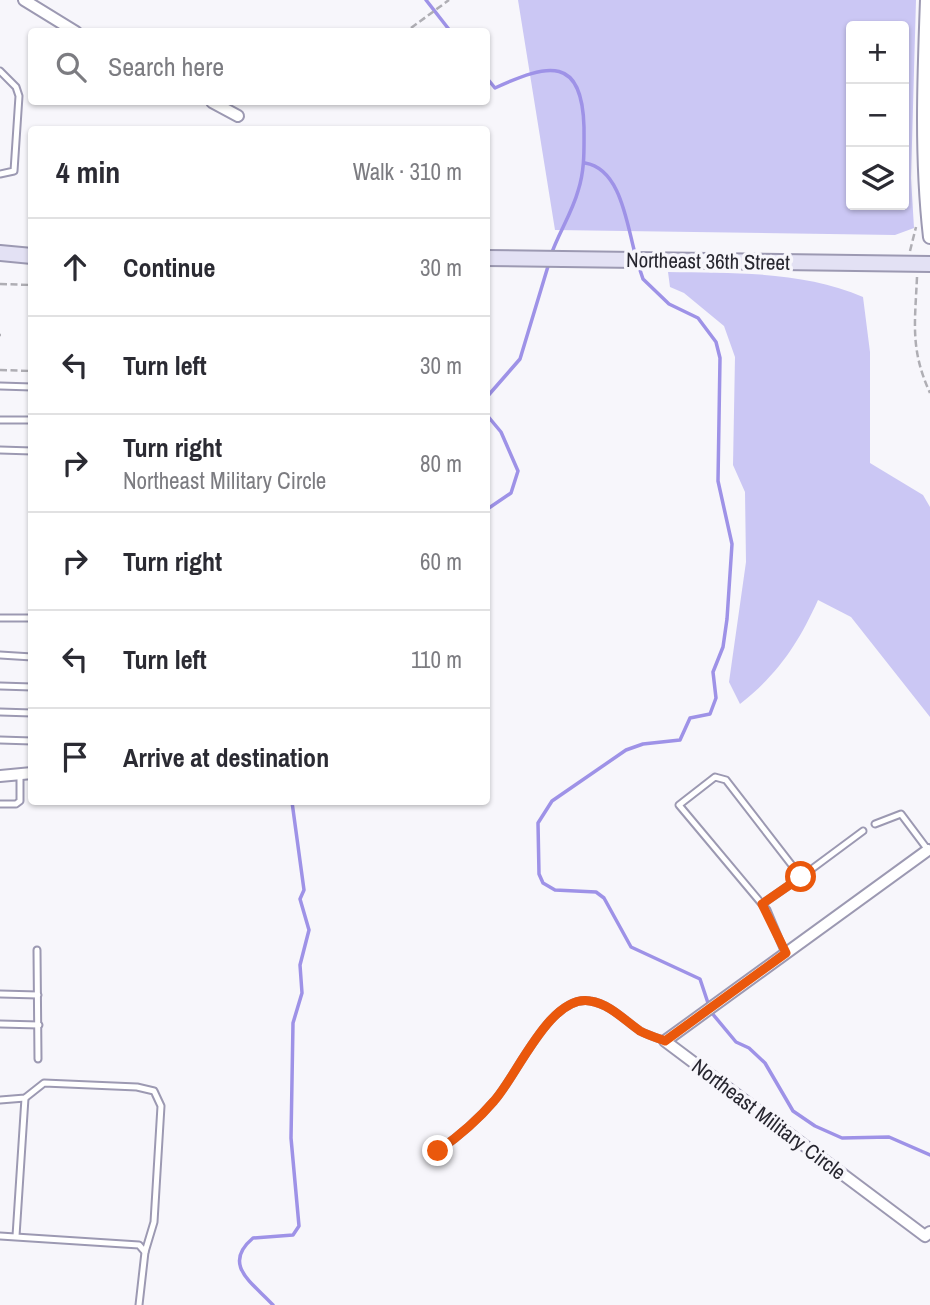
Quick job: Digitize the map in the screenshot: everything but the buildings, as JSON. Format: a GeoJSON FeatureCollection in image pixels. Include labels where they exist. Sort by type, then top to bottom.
{"type":"FeatureCollection","features":[{"type":"Feature","properties":{"kind":"main road"},"geometry":{"type":"LineString","coordinates":[[0,253],[28,256]]}},
{"type":"Feature","properties":{"kind":"main road","name":"Northeast 36th Street"},"geometry":{"type":"LineString","coordinates":[[490,258],[930,264]]}},
{"type":"Feature","properties":{"kind":"street"},"geometry":{"type":"LineString","coordinates":[[24,0],[70,28]]}},
{"type":"Feature","properties":{"kind":"street"},"geometry":{"type":"LineString","coordinates":[[927,0],[923,87],[925,192],[930,237]]}},
{"type":"Feature","properties":{"kind":"street"},"geometry":{"type":"LineString","coordinates":[[218,105],[238,116]]}},
{"type":"Feature","properties":{"kind":"street"},"geometry":{"type":"LineString","coordinates":[[0,775],[26,775]]}},
{"type":"Feature","properties":{"kind":"street"},"geometry":{"type":"LineString","coordinates":[[665,1041],[929,851]]}},
{"type":"Feature","properties":{"kind":"street","name":"Northeast Military Circle"},"geometry":{"type":"LineString","coordinates":[[665,1041],[925,1236],[930,1232]]}},
{"type":"Feature","properties":{"kind":"lane"},"geometry":{"type":"LineString","coordinates":[[0,71],[16,87],[19,96],[15,167],[12,174],[0,174]]}},
{"type":"Feature","properties":{"kind":"lane"},"geometry":{"type":"LineString","coordinates":[[0,386],[28,387]]}},
{"type":"Feature","properties":{"kind":"lane"},"geometry":{"type":"LineString","coordinates":[[0,420],[28,420]]}},
{"type":"Feature","properties":{"kind":"lane"},"geometry":{"type":"LineString","coordinates":[[0,450],[28,451]]}},
{"type":"Feature","properties":{"kind":"lane"},"geometry":{"type":"LineString","coordinates":[[0,618],[28,618]]}},
{"type":"Feature","properties":{"kind":"lane"},"geometry":{"type":"LineString","coordinates":[[0,655],[28,657]]}},
{"type":"Feature","properties":{"kind":"lane"},"geometry":{"type":"LineString","coordinates":[[0,686],[28,687]]}},
{"type":"Feature","properties":{"kind":"lane"},"geometry":{"type":"LineString","coordinates":[[0,712],[28,713]]}},
{"type":"Feature","properties":{"kind":"lane"},"geometry":{"type":"LineString","coordinates":[[0,740],[28,741]]}},
{"type":"Feature","properties":{"kind":"lane"},"geometry":{"type":"LineString","coordinates":[[0,804],[20,801],[26,775]]}},
{"type":"Feature","properties":{"kind":"lane"},"geometry":{"type":"LineString","coordinates":[[786,953],[762,904],[679,805],[715,777],[726,780],[801,877]]}},
{"type":"Feature","properties":{"kind":"lane"},"geometry":{"type":"LineString","coordinates":[[875,824],[901,814],[929,851]]}},
{"type":"Feature","properties":{"kind":"lane"},"geometry":{"type":"LineString","coordinates":[[762,904],[863,831]]}},
{"type":"Feature","properties":{"kind":"lane"},"geometry":{"type":"LineString","coordinates":[[37,950],[38,1059]]}},
{"type":"Feature","properties":{"kind":"lane"},"geometry":{"type":"LineString","coordinates":[[0,994],[38,995]]}},
{"type":"Feature","properties":{"kind":"lane"},"geometry":{"type":"LineString","coordinates":[[438,1151],[467,1130],[496,1099],[517,1070],[532,1042],[568,1004],[589,1000],[614,1011],[642,1032],[665,1041]]}},
{"type":"Feature","properties":{"kind":"lane"},"geometry":{"type":"LineString","coordinates":[[0,1024],[38,1025]]}},
{"type":"Feature","properties":{"kind":"lane"},"geometry":{"type":"LineString","coordinates":[[0,1100],[25,1098],[44,1083],[137,1087],[154,1091],[161,1105],[154,1222],[145,1252],[139,1305]]}},
{"type":"Feature","properties":{"kind":"lane"},"geometry":{"type":"LineString","coordinates":[[16,1236],[25,1098]]}},
{"type":"Feature","properties":{"kind":"lane"},"geometry":{"type":"LineString","coordinates":[[0,1236],[139,1245],[145,1252]]}},
{"type":"Feature","properties":{"kind":"path"},"geometry":{"type":"LineString","coordinates":[[411,28],[449,0]]}},
{"type":"Feature","properties":{"kind":"path"},"geometry":{"type":"LineString","coordinates":[[909,248],[918,290],[913,321],[915,352],[930,393]]}},
{"type":"Feature","properties":{"kind":"path"},"geometry":{"type":"LineString","coordinates":[[0,284],[28,285]]}},
{"type":"Feature","properties":{"kind":"path"},"geometry":{"type":"LineString","coordinates":[[0,370],[28,371]]}},
{"type":"Feature","properties":{"kind":"shaded area"},"geometry":{"type":"Polygon","coordinates":[[[518,0],[916,0],[911,178],[914,228],[895,235],[555,230],[518,0]]]}},
{"type":"Feature","properties":{"kind":"shaded area"},"geometry":{"type":"Polygon","coordinates":[[[668,272],[742,273],[792,278],[817,282],[863,297],[870,352],[870,463],[923,495],[930,507],[930,717],[851,617],[818,600],[786,657],[740,704],[729,682],[746,562],[745,492],[733,465],[735,357],[724,326],[684,293],[670,287],[668,272]]]}},
{"type":"Feature","properties":{"kind":"waterway"},"geometry":{"type":"LineString","coordinates":[[426,0],[448,28]]}},
{"type":"Feature","properties":{"kind":"waterway"},"geometry":{"type":"LineString","coordinates":[[490,82],[495,88],[546,71],[559,72],[569,77],[577,87],[584,127],[582,175],[575,199],[551,255]]}},
{"type":"Feature","properties":{"kind":"waterway"},"geometry":{"type":"LineString","coordinates":[[585,163],[597,168],[615,187],[626,216],[636,257]]}},
{"type":"Feature","properties":{"kind":"waterway"},"geometry":{"type":"LineString","coordinates":[[490,393],[520,359],[549,263]]}},
{"type":"Feature","properties":{"kind":"waterway"},"geometry":{"type":"LineString","coordinates":[[638,264],[643,279],[669,304],[698,318],[716,342],[720,358],[718,481],[732,544],[723,647],[713,672],[716,698],[710,714],[690,718],[680,740],[643,744],[626,750],[552,801],[538,823],[539,874],[543,883],[555,890],[596,892],[604,898],[631,947],[700,979],[711,1012],[736,1042],[749,1048],[765,1063],[793,1111],[815,1126],[842,1138],[889,1137],[930,1155]]}},
{"type":"Feature","properties":{"kind":"waterway"},"geometry":{"type":"LineString","coordinates":[[490,419],[501,432],[518,471],[511,493],[490,507]]}},
{"type":"Feature","properties":{"kind":"waterway"},"geometry":{"type":"LineString","coordinates":[[273,1305],[249,1281],[240,1265],[240,1257],[253,1238],[293,1235],[299,1226],[291,1138],[293,1023],[302,993],[300,965],[309,930],[300,899],[304,890],[292,805]]}},
{"type":"Feature","properties":{"kind":"route"},"geometry":{"type":"LineString","coordinates":[[438,1151],[467,1130],[496,1099],[517,1070],[532,1042],[568,1004],[589,1000],[614,1011],[642,1032],[665,1041],[786,953],[762,904],[801,877]]}}]}
